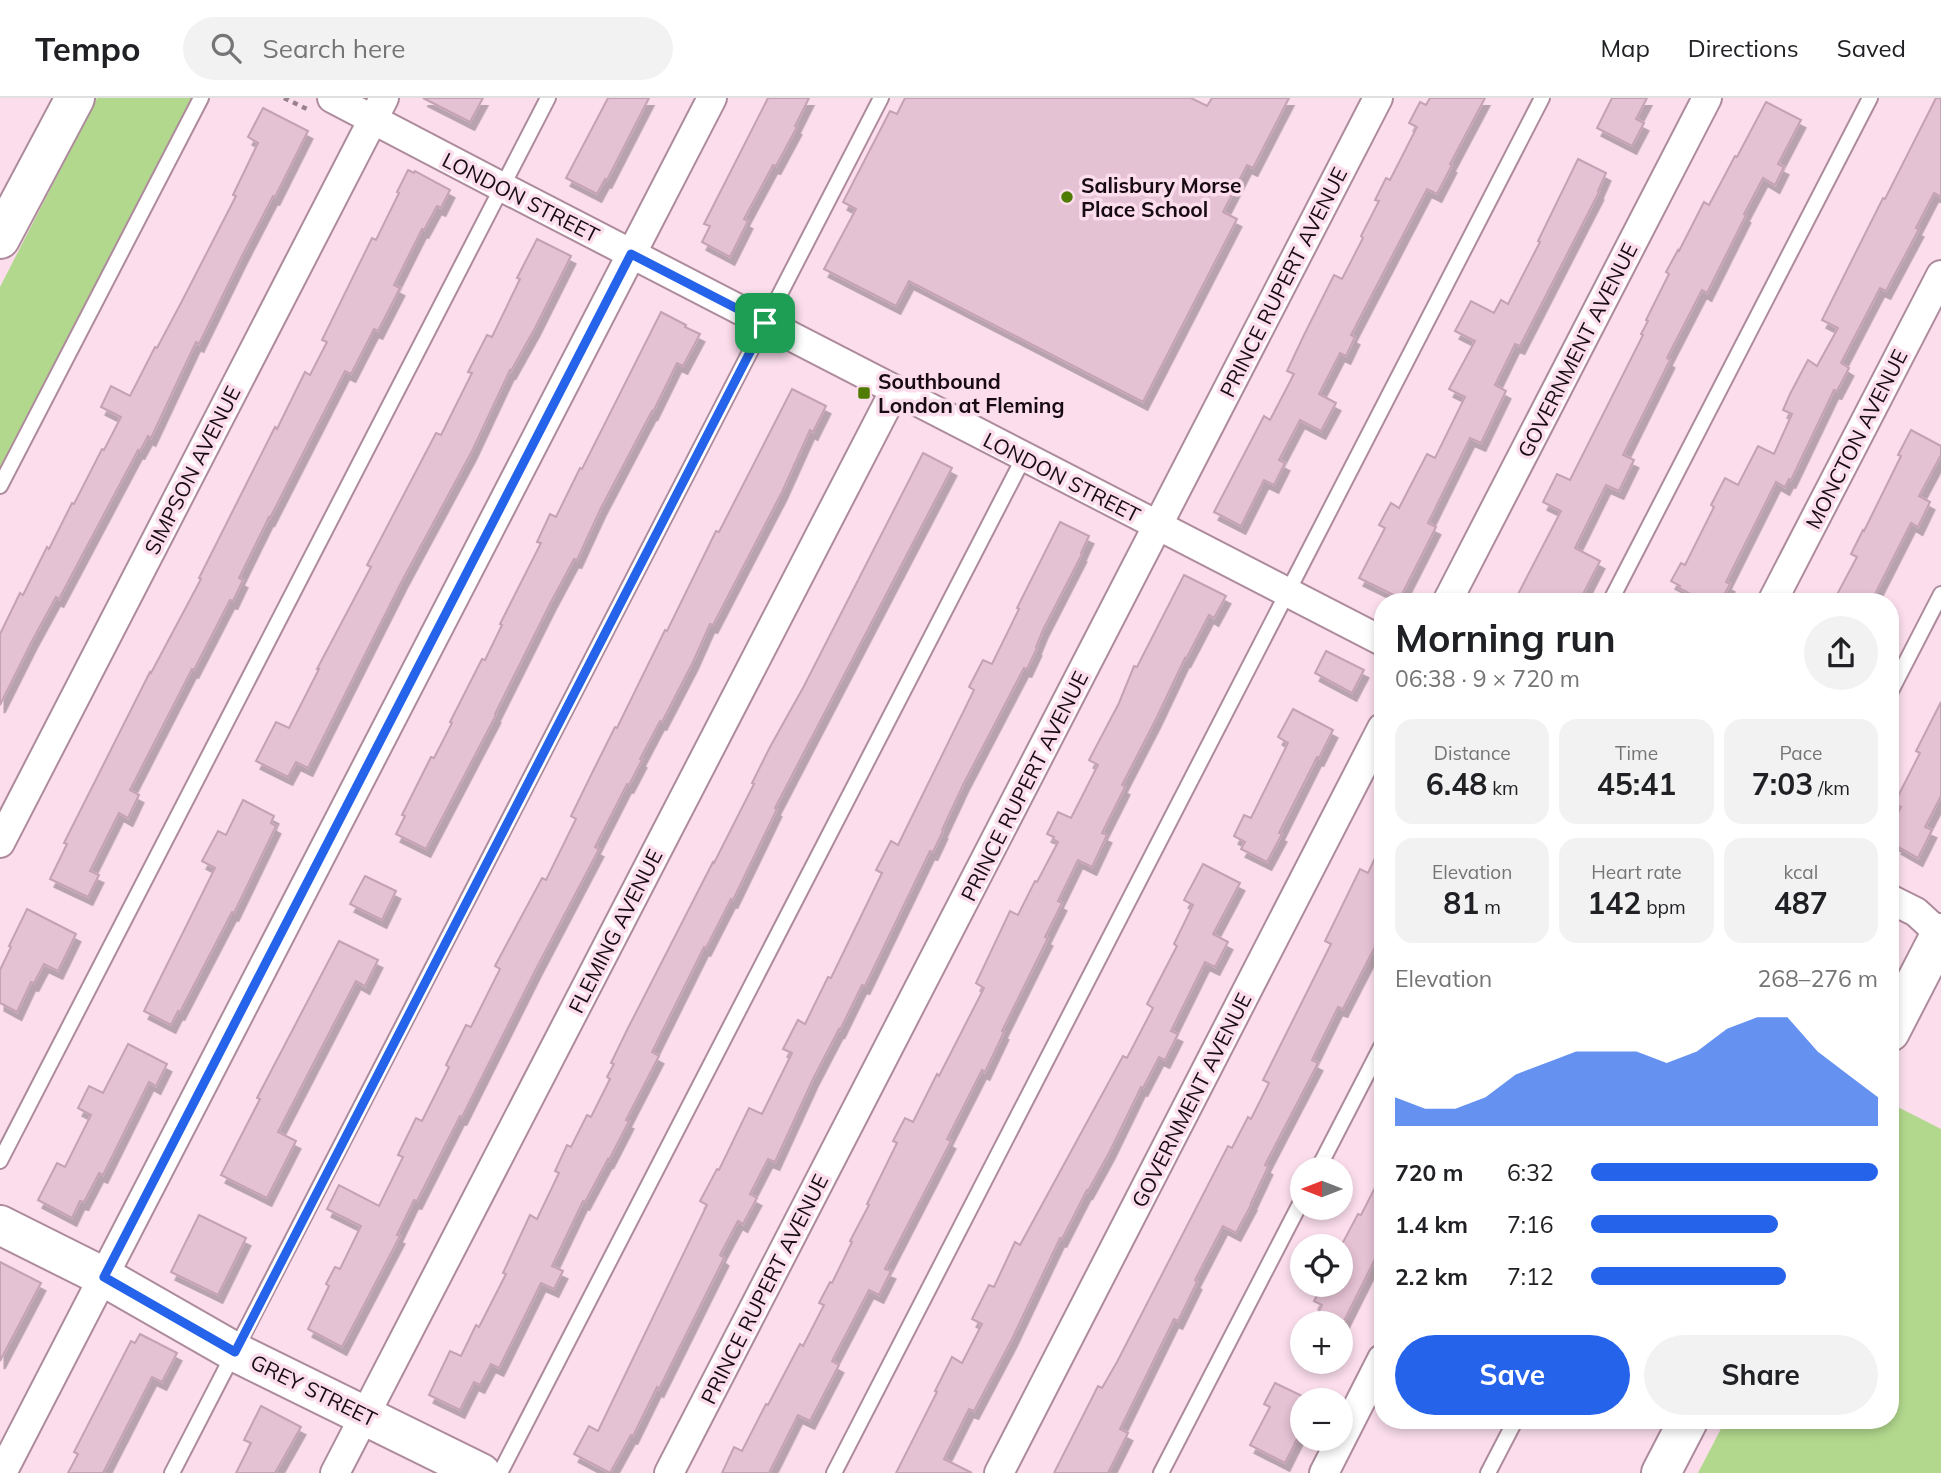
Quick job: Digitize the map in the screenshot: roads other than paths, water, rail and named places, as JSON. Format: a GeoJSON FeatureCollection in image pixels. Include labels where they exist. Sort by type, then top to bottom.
{"type":"FeatureCollection","features":[{"type":"Feature","properties":{"kind":"street"},"geometry":{"type":"LineString","coordinates":[[0,239],[75,98]]}},
{"type":"Feature","properties":{"kind":"street","name":"LONDON STREET"},"geometry":{"type":"LineString","coordinates":[[332,98],[379,109],[502,187],[1374,637]]}},
{"type":"Feature","properties":{"kind":"street"},"geometry":{"type":"LineString","coordinates":[[2,1473],[712,98]]}},
{"type":"Feature","properties":{"kind":"street","name":"PRINCE RUPERT AVENUE"},"geometry":{"type":"LineString","coordinates":[[669,1473],[1378,98]]}},
{"type":"Feature","properties":{"kind":"street","name":"GOVERNMENT AVENUE"},"geometry":{"type":"LineString","coordinates":[[1452,593],[1707,98]]}},
{"type":"Feature","properties":{"kind":"street","name":"SIMPSON AVENUE"},"geometry":{"type":"LineString","coordinates":[[0,843],[379,109]]}},
{"type":"Feature","properties":{"kind":"street","name":"MONCTON AVENUE"},"geometry":{"type":"LineString","coordinates":[[1777,593],[1941,275]]}},
{"type":"Feature","properties":{"kind":"street","name":"FLEMING AVENUE"},"geometry":{"type":"LineString","coordinates":[[335,1473],[895,390]]}},
{"type":"Feature","properties":{"kind":"street","name":"GOVERNMENT AVENUE"},"geometry":{"type":"LineString","coordinates":[[999,1473],[1374,744]]}},
{"type":"Feature","properties":{"kind":"street"},"geometry":{"type":"LineString","coordinates":[[1899,904],[1916,912],[1941,934],[1899,1014]]}},
{"type":"Feature","properties":{"kind":"street","name":"GREY STREET"},"geometry":{"type":"LineString","coordinates":[[0,1225],[104,1277],[235,1352],[481,1473]]}},
{"type":"Feature","properties":{"kind":"street"},"geometry":{"type":"LineString","coordinates":[[1324,1473],[1374,1375]]}},
{"type":"Feature","properties":{"kind":"street"},"geometry":{"type":"LineString","coordinates":[[1661,1473],[1684,1429]]}},
{"type":"Feature","properties":{"kind":"lane"},"geometry":{"type":"LineString","coordinates":[[0,486],[201,98]]}},
{"type":"Feature","properties":{"kind":"lane"},"geometry":{"type":"LineString","coordinates":[[0,1161],[548,98]]}},
{"type":"Feature","properties":{"kind":"lane"},"geometry":{"type":"LineString","coordinates":[[172,1473],[881,98]]}},
{"type":"Feature","properties":{"kind":"lane"},"geometry":{"type":"LineString","coordinates":[[834,1473],[1542,98]]}},
{"type":"Feature","properties":{"kind":"lane"},"geometry":{"type":"LineString","coordinates":[[1615,593],[1870,98]]}},
{"type":"Feature","properties":{"kind":"lane"},"geometry":{"type":"LineString","coordinates":[[500,1473],[1024,457]]}},
{"type":"Feature","properties":{"kind":"lane"},"geometry":{"type":"LineString","coordinates":[[1899,676],[1941,594]]}},
{"type":"Feature","properties":{"kind":"lane"},"geometry":{"type":"LineString","coordinates":[[1324,1157],[1374,1060]]}},
{"type":"Feature","properties":{"kind":"lane"},"geometry":{"type":"LineString","coordinates":[[1161,1473],[1292,1220]]}},
{"type":"Feature","properties":{"kind":"lane"},"geometry":{"type":"LineString","coordinates":[[1488,1473],[1511,1429]]}},
{"type":"Feature","properties":{"kind":"place","name":"Salisbury Morse Place School"},"geometry":{"type":"Point","coordinates":[1067,197]}},
{"type":"Feature","properties":{"kind":"place","name":"Southbound London at Fleming"},"geometry":{"type":"Point","coordinates":[864,393]}}]}
